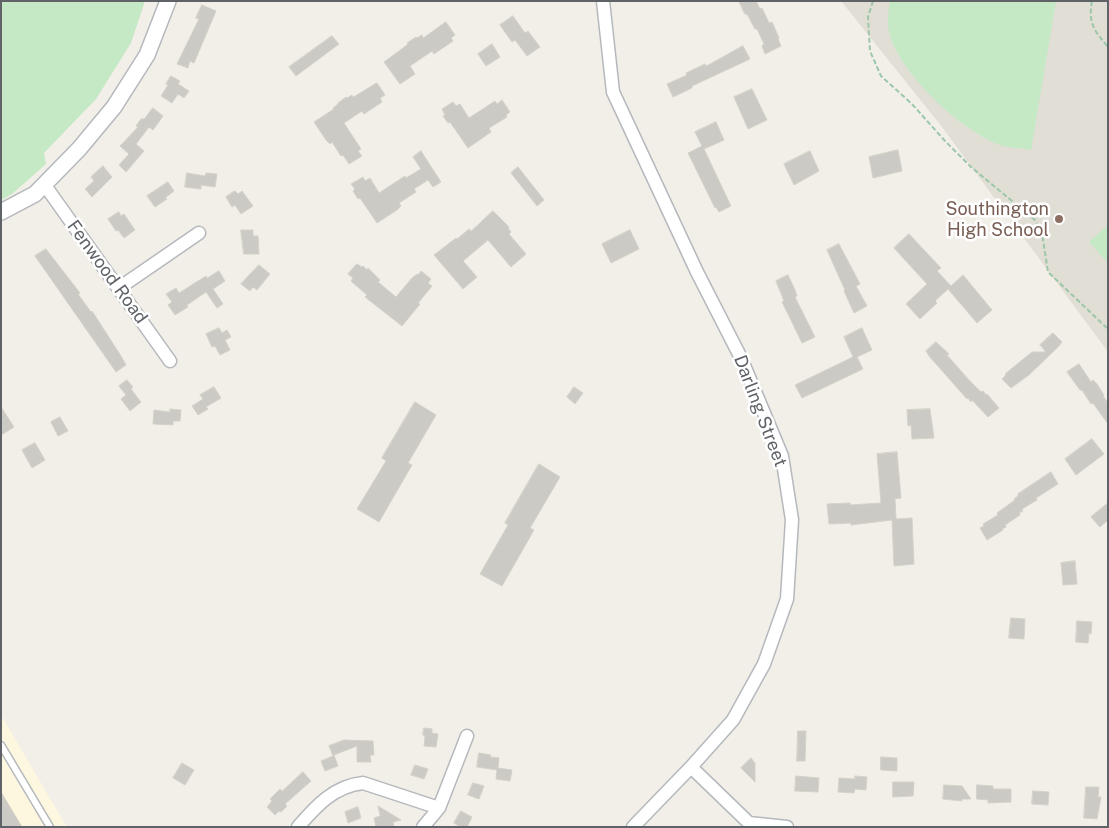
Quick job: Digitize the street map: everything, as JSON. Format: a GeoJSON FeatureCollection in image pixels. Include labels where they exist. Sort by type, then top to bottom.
{"type":"FeatureCollection","features":[{"type":"Feature","properties":{"kind":"street"},"geometry":{"type":"LineString","coordinates":[[1,212],[35,194],[79,149],[114,107],[147,55],[168,1]]}},
{"type":"Feature","properties":{"kind":"street","name":"Darling Street"},"geometry":{"type":"LineString","coordinates":[[603,1],[613,92],[697,272],[741,358],[782,456],[792,520],[787,599],[764,664],[733,720],[633,827]]}},
{"type":"Feature","properties":{"kind":"street","name":"Fenwood Road"},"geometry":{"type":"LineString","coordinates":[[44,184],[170,361]]}},
{"type":"Feature","properties":{"kind":"street"},"geometry":{"type":"LineString","coordinates":[[118,288],[199,233]]}},
{"type":"Feature","properties":{"kind":"street"},"geometry":{"type":"LineString","coordinates":[[423,827],[439,808],[467,736]]}},
{"type":"Feature","properties":{"kind":"street"},"geometry":{"type":"LineString","coordinates":[[691,766],[749,823],[787,827]]}},
{"type":"Feature","properties":{"kind":"street"},"geometry":{"type":"LineString","coordinates":[[298,827],[324,799],[354,784],[363,783],[439,808]]}},
{"type":"Feature","properties":{"kind":"lane"},"geometry":{"type":"LineString","coordinates":[[1,744],[50,827]]}},
{"type":"Feature","properties":{"kind":"path"},"geometry":{"type":"LineString","coordinates":[[873,1],[868,17],[870,51],[881,76],[912,104],[971,167],[1035,220],[1042,233],[1048,272],[1108,329]]}},
{"type":"Feature","properties":{"kind":"path"},"geometry":{"type":"LineString","coordinates":[[1092,1],[1091,23],[1108,47]]}},
{"type":"Feature","properties":{"kind":"shaded area","name":"Southington High School"},"geometry":{"type":"Polygon","coordinates":[[[841,1],[1108,1],[1108,352],[942,127],[841,1]]]}},
{"type":"Feature","properties":{"kind":"shaded area"},"geometry":{"type":"Polygon","coordinates":[[[1,715],[65,824],[67,827],[1,827],[1,715]]]}},
{"type":"Feature","properties":{"kind":"green space"},"geometry":{"type":"Polygon","coordinates":[[[1,1],[145,1],[131,43],[96,99],[44,153],[46,164],[12,194],[1,200],[1,1]]]}},
{"type":"Feature","properties":{"kind":"green space"},"geometry":{"type":"Polygon","coordinates":[[[890,1],[1056,1],[1031,150],[1000,145],[984,138],[935,100],[907,68],[897,52],[888,28],[890,1]]]}},
{"type":"Feature","properties":{"kind":"green space"},"geometry":{"type":"Polygon","coordinates":[[[1108,225],[1108,263],[1089,242],[1108,225]]]}},
{"type":"Feature","properties":{"kind":"building"},"geometry":{"type":"Polygon","coordinates":[[[739,1],[756,1],[760,9],[762,8],[769,23],[772,22],[781,46],[765,54],[762,46],[764,44],[757,29],[755,29],[747,14],[745,14],[739,1]]]}},
{"type":"Feature","properties":{"kind":"building"},"geometry":{"type":"Polygon","coordinates":[[[202,5],[216,11],[194,63],[190,61],[188,68],[177,64],[199,19],[196,18],[202,5]]]}},
{"type":"Feature","properties":{"kind":"building"},"geometry":{"type":"Polygon","coordinates":[[[513,16],[525,33],[528,31],[540,47],[527,56],[515,40],[512,42],[500,25],[513,16]]]}},
{"type":"Feature","properties":{"kind":"building"},"geometry":{"type":"Polygon","coordinates":[[[446,22],[455,35],[451,38],[453,41],[434,54],[432,51],[410,66],[415,74],[400,84],[384,62],[416,37],[422,35],[423,38],[446,22]]]}},
{"type":"Feature","properties":{"kind":"building"},"geometry":{"type":"Polygon","coordinates":[[[332,36],[339,44],[296,76],[289,67],[332,36]]]}},
{"type":"Feature","properties":{"kind":"building"},"geometry":{"type":"Polygon","coordinates":[[[492,44],[500,57],[486,66],[478,54],[492,44]]]}},
{"type":"Feature","properties":{"kind":"building"},"geometry":{"type":"Polygon","coordinates":[[[743,46],[750,59],[673,97],[667,84],[743,46]]]}},
{"type":"Feature","properties":{"kind":"building"},"geometry":{"type":"Polygon","coordinates":[[[171,76],[180,81],[178,84],[189,91],[184,98],[178,94],[172,103],[161,96],[171,76]]]}},
{"type":"Feature","properties":{"kind":"building"},"geometry":{"type":"Polygon","coordinates":[[[377,83],[385,95],[380,98],[382,102],[364,114],[362,111],[344,123],[361,149],[358,151],[362,156],[349,164],[332,142],[330,144],[326,140],[314,122],[334,109],[346,97],[352,95],[353,97],[377,83]]]}},
{"type":"Feature","properties":{"kind":"building"},"geometry":{"type":"Polygon","coordinates":[[[752,89],[767,120],[748,129],[734,97],[752,89]]]}},
{"type":"Feature","properties":{"kind":"building"},"geometry":{"type":"Polygon","coordinates":[[[502,100],[510,112],[506,115],[507,117],[489,128],[491,132],[468,148],[450,122],[448,123],[443,116],[445,115],[442,109],[453,102],[456,106],[460,104],[469,118],[495,101],[497,104],[502,100]]]}},
{"type":"Feature","properties":{"kind":"building"},"geometry":{"type":"Polygon","coordinates":[[[153,108],[163,116],[153,130],[149,127],[136,144],[144,151],[126,172],[119,165],[129,154],[120,146],[138,127],[136,126],[141,119],[144,119],[153,108]]]}},
{"type":"Feature","properties":{"kind":"building"},"geometry":{"type":"Polygon","coordinates":[[[716,122],[724,140],[704,149],[731,206],[719,212],[715,208],[688,153],[702,146],[695,132],[716,122]]]}},
{"type":"Feature","properties":{"kind":"building"},"geometry":{"type":"Polygon","coordinates":[[[898,150],[902,171],[873,178],[869,157],[898,150]]]}},
{"type":"Feature","properties":{"kind":"building"},"geometry":{"type":"Polygon","coordinates":[[[421,151],[441,182],[433,187],[428,180],[414,189],[416,192],[399,203],[401,206],[397,210],[377,223],[360,198],[358,199],[353,191],[355,189],[351,184],[363,177],[365,181],[370,178],[379,193],[405,176],[406,178],[421,169],[413,157],[421,151]]]}},
{"type":"Feature","properties":{"kind":"building"},"geometry":{"type":"Polygon","coordinates":[[[810,151],[819,171],[794,185],[784,164],[810,151]]]}},
{"type":"Feature","properties":{"kind":"building"},"geometry":{"type":"Polygon","coordinates":[[[103,166],[112,177],[92,197],[85,189],[94,181],[91,177],[103,166]]]}},
{"type":"Feature","properties":{"kind":"building"},"geometry":{"type":"Polygon","coordinates":[[[518,167],[544,200],[537,206],[511,173],[518,167]]]}},
{"type":"Feature","properties":{"kind":"building"},"geometry":{"type":"Polygon","coordinates":[[[187,173],[205,176],[206,173],[217,174],[215,187],[201,185],[201,189],[185,187],[187,173]]]}},
{"type":"Feature","properties":{"kind":"building"},"geometry":{"type":"Polygon","coordinates":[[[168,182],[174,191],[165,198],[167,199],[155,207],[147,196],[168,182]]]}},
{"type":"Feature","properties":{"kind":"building"},"geometry":{"type":"Polygon","coordinates":[[[235,191],[238,194],[242,191],[253,206],[241,214],[235,205],[232,207],[226,197],[235,191]]]}},
{"type":"Feature","properties":{"kind":"building"},"geometry":{"type":"Polygon","coordinates":[[[493,211],[509,227],[511,232],[509,234],[526,254],[511,267],[488,240],[463,261],[477,277],[463,289],[434,255],[469,229],[471,231],[493,211]]]}},
{"type":"Feature","properties":{"kind":"building"},"geometry":{"type":"Polygon","coordinates":[[[119,212],[121,216],[124,214],[135,230],[124,238],[118,230],[116,231],[108,219],[119,212]]]}},
{"type":"Feature","properties":{"kind":"building"},"geometry":{"type":"Polygon","coordinates":[[[241,230],[253,230],[253,236],[258,236],[259,254],[244,254],[241,230]]]}},
{"type":"Feature","properties":{"kind":"building"},"geometry":{"type":"Polygon","coordinates":[[[630,230],[639,249],[611,263],[602,244],[630,230]]]}},
{"type":"Feature","properties":{"kind":"building"},"geometry":{"type":"Polygon","coordinates":[[[909,234],[941,268],[937,271],[951,286],[963,275],[992,310],[977,323],[948,289],[935,301],[937,303],[920,319],[906,304],[927,284],[894,248],[909,234]]]}},
{"type":"Feature","properties":{"kind":"building"},"geometry":{"type":"Polygon","coordinates":[[[839,244],[860,284],[856,286],[867,306],[854,313],[827,250],[839,244]]]}},
{"type":"Feature","properties":{"kind":"building"},"geometry":{"type":"Polygon","coordinates":[[[46,249],[80,293],[78,294],[92,311],[121,356],[126,365],[116,372],[35,256],[46,249]]]}},
{"type":"Feature","properties":{"kind":"building"},"geometry":{"type":"Polygon","coordinates":[[[357,264],[367,270],[368,268],[380,280],[378,282],[396,297],[412,278],[421,271],[431,279],[428,283],[432,286],[402,326],[365,297],[367,295],[351,281],[353,278],[348,274],[357,264]]]}},
{"type":"Feature","properties":{"kind":"building"},"geometry":{"type":"Polygon","coordinates":[[[259,265],[270,274],[257,290],[253,287],[250,291],[241,284],[259,265]]]}},
{"type":"Feature","properties":{"kind":"building"},"geometry":{"type":"Polygon","coordinates":[[[219,271],[225,281],[213,289],[223,304],[217,308],[206,292],[175,315],[168,305],[172,302],[166,294],[176,288],[179,293],[206,276],[207,278],[219,271]]]}},
{"type":"Feature","properties":{"kind":"building"},"geometry":{"type":"Polygon","coordinates":[[[788,275],[797,296],[795,297],[815,337],[802,343],[782,302],[784,301],[776,281],[788,275]]]}},
{"type":"Feature","properties":{"kind":"building"},"geometry":{"type":"Polygon","coordinates":[[[219,328],[222,333],[227,330],[231,337],[225,340],[230,350],[220,355],[215,346],[212,347],[206,334],[219,328]]]}},
{"type":"Feature","properties":{"kind":"building"},"geometry":{"type":"Polygon","coordinates":[[[862,328],[872,350],[857,357],[863,369],[802,398],[795,385],[853,357],[844,337],[862,328]]]}},
{"type":"Feature","properties":{"kind":"building"},"geometry":{"type":"Polygon","coordinates":[[[1053,333],[1062,342],[1059,346],[1029,375],[1011,388],[1002,379],[1005,374],[1032,352],[1046,352],[1040,345],[1053,333]]]}},
{"type":"Feature","properties":{"kind":"building"},"geometry":{"type":"Polygon","coordinates":[[[936,342],[949,354],[947,355],[969,380],[981,392],[983,391],[987,394],[999,408],[988,417],[972,400],[971,402],[967,399],[929,356],[926,351],[936,342]]]}},
{"type":"Feature","properties":{"kind":"building"},"geometry":{"type":"Polygon","coordinates":[[[1079,364],[1091,382],[1093,380],[1097,384],[1108,403],[1108,424],[1067,372],[1079,364]]]}},
{"type":"Feature","properties":{"kind":"building"},"geometry":{"type":"Polygon","coordinates":[[[127,380],[141,402],[130,411],[121,399],[126,395],[119,386],[127,380]]]}},
{"type":"Feature","properties":{"kind":"building"},"geometry":{"type":"Polygon","coordinates":[[[214,387],[221,398],[206,407],[208,409],[198,415],[192,406],[203,399],[200,395],[214,387]]]}},
{"type":"Feature","properties":{"kind":"building"},"geometry":{"type":"Polygon","coordinates":[[[574,387],[583,393],[575,404],[567,397],[574,387]]]}},
{"type":"Feature","properties":{"kind":"building"},"geometry":{"type":"Polygon","coordinates":[[[415,402],[436,415],[408,463],[412,465],[379,522],[357,509],[386,461],[382,458],[415,402]]]}},
{"type":"Feature","properties":{"kind":"building"},"geometry":{"type":"Polygon","coordinates":[[[1,407],[14,427],[1,435],[1,407]]]}},
{"type":"Feature","properties":{"kind":"building"},"geometry":{"type":"Polygon","coordinates":[[[170,409],[181,410],[180,421],[173,421],[173,425],[153,424],[154,410],[170,412],[170,409]]]}},
{"type":"Feature","properties":{"kind":"building"},"geometry":{"type":"Polygon","coordinates":[[[930,409],[934,438],[912,439],[911,425],[908,426],[907,410],[930,409]]]}},
{"type":"Feature","properties":{"kind":"building"},"geometry":{"type":"Polygon","coordinates":[[[60,417],[68,431],[58,436],[51,422],[60,417]]]}},
{"type":"Feature","properties":{"kind":"building"},"geometry":{"type":"Polygon","coordinates":[[[1092,439],[1104,454],[1076,475],[1065,459],[1092,439]]]}},
{"type":"Feature","properties":{"kind":"building"},"geometry":{"type":"Polygon","coordinates":[[[35,443],[45,460],[32,468],[22,450],[35,443]]]}},
{"type":"Feature","properties":{"kind":"building"},"geometry":{"type":"Polygon","coordinates":[[[897,452],[901,498],[895,499],[896,519],[912,518],[914,564],[894,566],[892,520],[851,525],[851,523],[829,524],[827,504],[881,503],[877,454],[897,452]]]}},
{"type":"Feature","properties":{"kind":"building"},"geometry":{"type":"Polygon","coordinates":[[[539,464],[560,477],[530,528],[534,530],[502,586],[480,574],[508,525],[505,523],[539,464]]]}},
{"type":"Feature","properties":{"kind":"building"},"geometry":{"type":"Polygon","coordinates":[[[1051,472],[1058,484],[1022,509],[1023,511],[1019,513],[1020,515],[1005,525],[1006,527],[1003,530],[987,540],[980,528],[984,526],[983,524],[998,515],[997,513],[1015,500],[1018,494],[1051,472]]]}},
{"type":"Feature","properties":{"kind":"building"},"geometry":{"type":"Polygon","coordinates":[[[1108,503],[1108,520],[1100,527],[1091,517],[1108,503]]]}},
{"type":"Feature","properties":{"kind":"building"},"geometry":{"type":"Polygon","coordinates":[[[1075,561],[1077,584],[1063,585],[1061,563],[1075,561]]]}},
{"type":"Feature","properties":{"kind":"building"},"geometry":{"type":"Polygon","coordinates":[[[1011,618],[1025,619],[1024,639],[1009,638],[1011,618]]]}},
{"type":"Feature","properties":{"kind":"building"},"geometry":{"type":"Polygon","coordinates":[[[1077,621],[1092,622],[1088,643],[1076,642],[1077,621]]]}},
{"type":"Feature","properties":{"kind":"building"},"geometry":{"type":"Polygon","coordinates":[[[424,728],[432,729],[432,733],[438,734],[436,747],[424,746],[424,728]]]}},
{"type":"Feature","properties":{"kind":"building"},"geometry":{"type":"Polygon","coordinates":[[[798,731],[806,731],[805,761],[797,761],[798,731]]]}},
{"type":"Feature","properties":{"kind":"building"},"geometry":{"type":"Polygon","coordinates":[[[344,740],[373,741],[374,755],[370,755],[371,762],[357,762],[357,746],[334,755],[338,766],[325,771],[321,761],[333,756],[329,746],[344,740]]]}},
{"type":"Feature","properties":{"kind":"building"},"geometry":{"type":"Polygon","coordinates":[[[479,753],[499,758],[498,768],[512,770],[510,781],[496,779],[497,770],[477,767],[479,753]]]}},
{"type":"Feature","properties":{"kind":"building"},"geometry":{"type":"Polygon","coordinates":[[[881,757],[897,758],[897,771],[881,770],[881,757]]]}},
{"type":"Feature","properties":{"kind":"building"},"geometry":{"type":"Polygon","coordinates":[[[751,758],[755,763],[755,782],[741,768],[751,758]]]}},
{"type":"Feature","properties":{"kind":"building"},"geometry":{"type":"Polygon","coordinates":[[[182,763],[194,770],[185,785],[173,778],[182,763]]]}},
{"type":"Feature","properties":{"kind":"building"},"geometry":{"type":"Polygon","coordinates":[[[415,765],[428,769],[424,779],[411,775],[415,765]]]}},
{"type":"Feature","properties":{"kind":"building"},"geometry":{"type":"Polygon","coordinates":[[[303,772],[311,781],[285,804],[287,806],[281,812],[279,811],[275,815],[267,807],[272,801],[270,799],[303,772]]]}},
{"type":"Feature","properties":{"kind":"building"},"geometry":{"type":"Polygon","coordinates":[[[796,776],[819,778],[818,792],[795,791],[796,776]]]}},
{"type":"Feature","properties":{"kind":"building"},"geometry":{"type":"Polygon","coordinates":[[[855,776],[867,777],[866,790],[855,789],[854,793],[838,792],[839,778],[855,779],[855,776]]]}},
{"type":"Feature","properties":{"kind":"building"},"geometry":{"type":"Polygon","coordinates":[[[893,782],[914,782],[913,796],[893,797],[893,782]]]}},
{"type":"Feature","properties":{"kind":"building"},"geometry":{"type":"Polygon","coordinates":[[[473,783],[484,786],[479,799],[468,795],[473,783]]]}},
{"type":"Feature","properties":{"kind":"building"},"geometry":{"type":"Polygon","coordinates":[[[944,785],[962,786],[971,799],[962,799],[962,801],[943,799],[944,785]]]}},
{"type":"Feature","properties":{"kind":"building"},"geometry":{"type":"Polygon","coordinates":[[[977,785],[993,786],[993,789],[1011,789],[1011,802],[988,803],[988,800],[977,799],[977,785]]]}},
{"type":"Feature","properties":{"kind":"building"},"geometry":{"type":"Polygon","coordinates":[[[1086,787],[1099,787],[1098,797],[1101,797],[1097,819],[1084,818],[1086,787]]]}},
{"type":"Feature","properties":{"kind":"building"},"geometry":{"type":"Polygon","coordinates":[[[1033,791],[1049,792],[1048,805],[1032,804],[1033,791]]]}},
{"type":"Feature","properties":{"kind":"building"},"geometry":{"type":"Polygon","coordinates":[[[1,792],[22,827],[1,827],[1,792]]]}},
{"type":"Feature","properties":{"kind":"building"},"geometry":{"type":"Polygon","coordinates":[[[378,806],[401,820],[393,822],[394,827],[376,827],[374,818],[380,816],[378,806]]]}},
{"type":"Feature","properties":{"kind":"building"},"geometry":{"type":"Polygon","coordinates":[[[358,807],[361,818],[348,823],[345,812],[358,807]]]}},
{"type":"Feature","properties":{"kind":"building"},"geometry":{"type":"Polygon","coordinates":[[[461,811],[472,817],[467,827],[460,827],[454,823],[461,811]]]}},
{"type":"Feature","properties":{"kind":"place","name":"Southington High School"},"geometry":{"type":"Point","coordinates":[1059,219]}}]}
